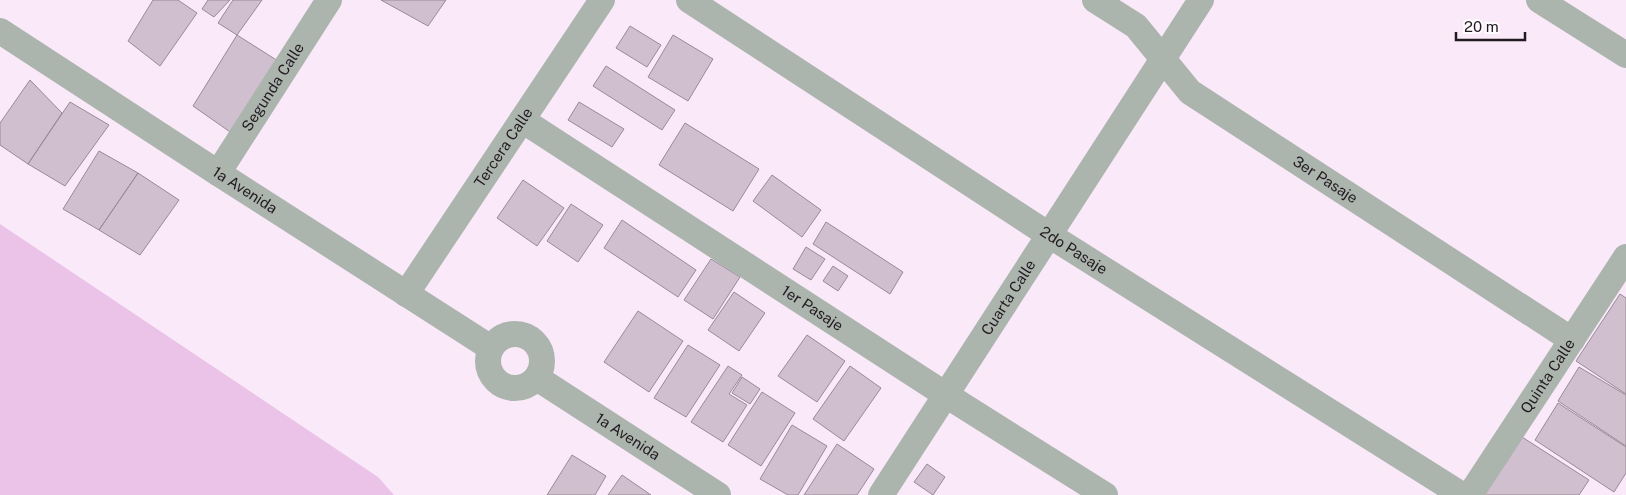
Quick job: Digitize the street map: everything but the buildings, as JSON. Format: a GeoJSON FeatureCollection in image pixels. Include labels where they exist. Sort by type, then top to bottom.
{"type":"FeatureCollection","features":[{"type":"Feature","properties":{"kind":"street","name":"Segunda Calle"},"geometry":{"type":"LineString","coordinates":[[218,173],[329,0]]}},
{"type":"Feature","properties":{"kind":"street","name":"Tercera Calle"},"geometry":{"type":"LineString","coordinates":[[406,294],[602,0]]}},
{"type":"Feature","properties":{"kind":"street","name":"2do Pasaje"},"geometry":{"type":"LineString","coordinates":[[688,0],[1048,235],[1462,495]]}},
{"type":"Feature","properties":{"kind":"street","name":"3er Pasaje"},"geometry":{"type":"LineString","coordinates":[[1095,0],[1136,26],[1190,92],[1572,340]]}},
{"type":"Feature","properties":{"kind":"street","name":"Cuarta Calle"},"geometry":{"type":"LineString","coordinates":[[881,495],[1201,0]]}},
{"type":"Feature","properties":{"kind":"street"},"geometry":{"type":"LineString","coordinates":[[1539,0],[1626,55]]}},
{"type":"Feature","properties":{"kind":"street","name":"1a Avenida"},"geometry":{"type":"LineString","coordinates":[[0,31],[491,348]]}},
{"type":"Feature","properties":{"kind":"street","name":"1er Pasaje"},"geometry":{"type":"LineString","coordinates":[[522,120],[946,395],[1105,495]]}},
{"type":"Feature","properties":{"kind":"street","name":"Quinta Calle"},"geometry":{"type":"LineString","coordinates":[[1470,495],[1626,257]]}},
{"type":"Feature","properties":{"kind":"street"},"geometry":{"type":"LineString","coordinates":[[513,334],[530,338],[537,344],[543,361],[537,378],[531,384],[522,388],[504,387],[497,382],[488,366],[491,348],[504,336],[513,334]]}},
{"type":"Feature","properties":{"kind":"street","name":"1a Avenida"},"geometry":{"type":"LineString","coordinates":[[537,378],[718,495]]}},
{"type":"Feature","properties":{"kind":"shaded area"},"geometry":{"type":"Polygon","coordinates":[[[0,224],[378,477],[394,495],[0,495],[0,224]]]}}]}
